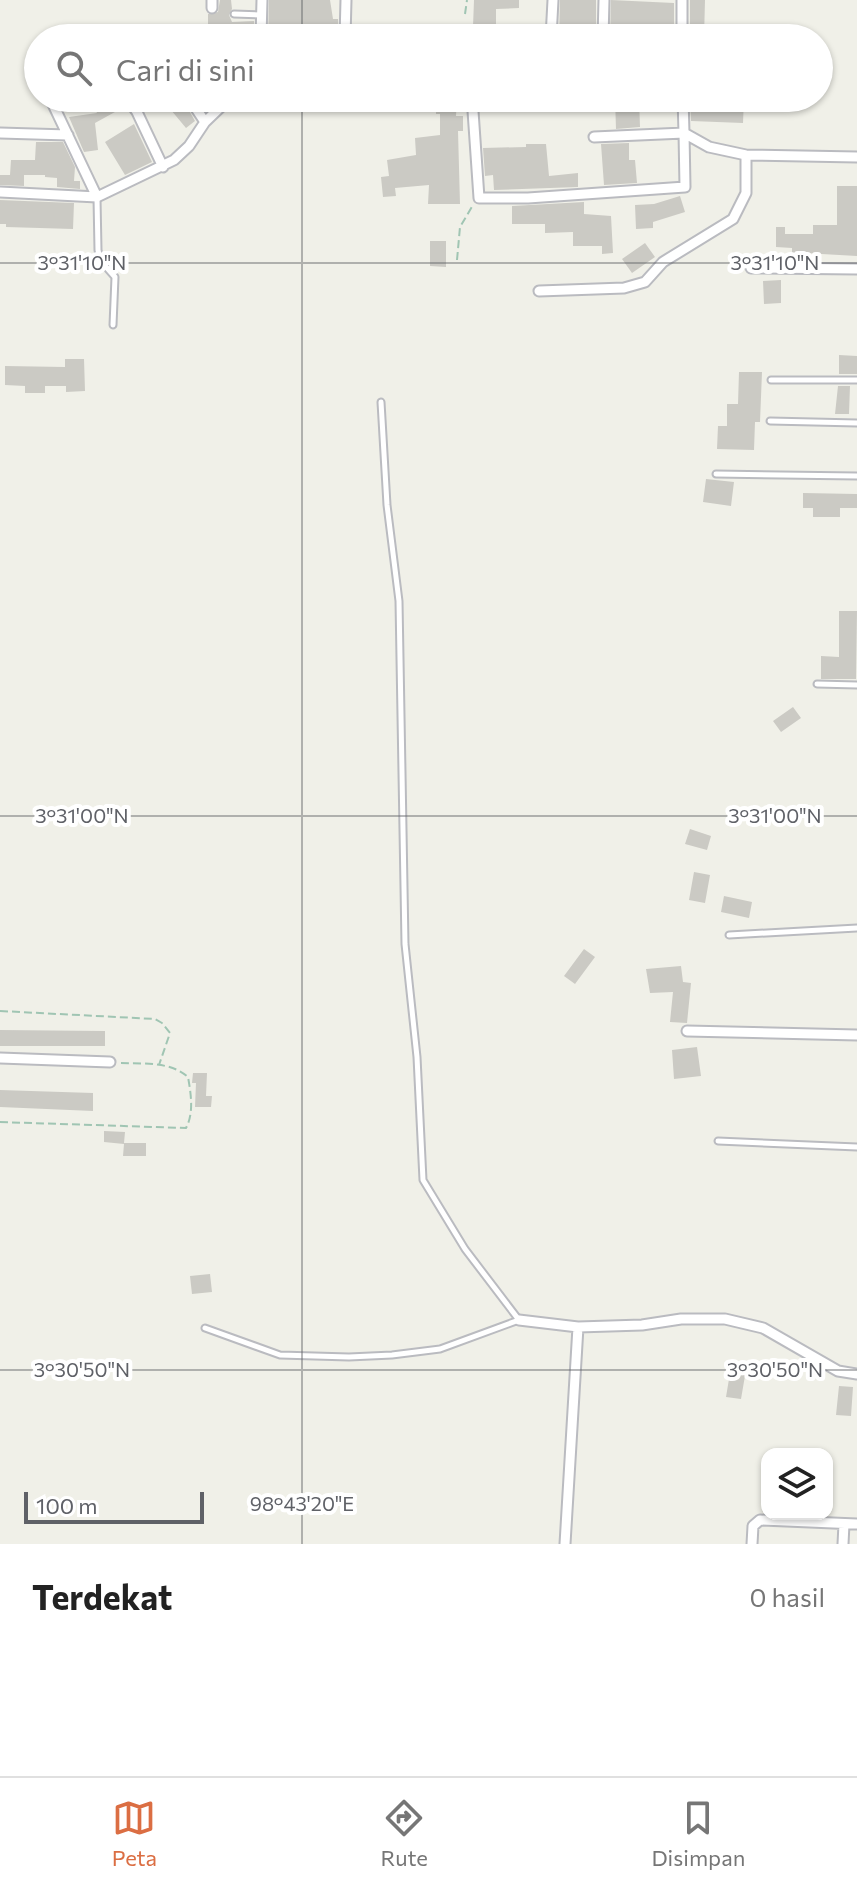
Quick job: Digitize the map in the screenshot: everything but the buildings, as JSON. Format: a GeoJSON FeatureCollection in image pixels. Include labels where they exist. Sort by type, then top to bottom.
{"type":"FeatureCollection","features":[{"type":"Feature","properties":{"kind":"street"},"geometry":{"type":"LineString","coordinates":[[261,24],[262,0]]}},
{"type":"Feature","properties":{"kind":"street"},"geometry":{"type":"LineString","coordinates":[[345,24],[346,0]]}},
{"type":"Feature","properties":{"kind":"street"},"geometry":{"type":"LineString","coordinates":[[552,24],[553,0]]}},
{"type":"Feature","properties":{"kind":"street"},"geometry":{"type":"LineString","coordinates":[[603,24],[604,0]]}},
{"type":"Feature","properties":{"kind":"street"},"geometry":{"type":"LineString","coordinates":[[682,0],[682,24]]}},
{"type":"Feature","properties":{"kind":"street"},"geometry":{"type":"LineString","coordinates":[[57,112],[97,197]]}},
{"type":"Feature","properties":{"kind":"street"},"geometry":{"type":"LineString","coordinates":[[136,112],[163,167]]}},
{"type":"Feature","properties":{"kind":"street"},"geometry":{"type":"LineString","coordinates":[[198,112],[205,122]]}},
{"type":"Feature","properties":{"kind":"street"},"geometry":{"type":"LineString","coordinates":[[0,192],[97,197],[163,167],[189,146],[215,112]]}},
{"type":"Feature","properties":{"kind":"street"},"geometry":{"type":"LineString","coordinates":[[473,112],[479,198],[684,189],[683,112]]}},
{"type":"Feature","properties":{"kind":"street"},"geometry":{"type":"LineString","coordinates":[[0,133],[68,135]]}},
{"type":"Feature","properties":{"kind":"street"},"geometry":{"type":"LineString","coordinates":[[594,137],[684,133],[709,147],[746,155],[857,157]]}},
{"type":"Feature","properties":{"kind":"street"},"geometry":{"type":"LineString","coordinates":[[539,291],[624,288],[645,282],[663,262],[733,219],[746,193],[746,155]]}},
{"type":"Feature","properties":{"kind":"street"},"geometry":{"type":"LineString","coordinates":[[751,268],[857,269]]}},
{"type":"Feature","properties":{"kind":"street"},"geometry":{"type":"LineString","coordinates":[[687,1031],[857,1035]]}},
{"type":"Feature","properties":{"kind":"street"},"geometry":{"type":"LineString","coordinates":[[0,1058],[110,1062]]}},
{"type":"Feature","properties":{"kind":"street"},"geometry":{"type":"LineString","coordinates":[[519,1320],[578,1327],[725,1319],[763,1328],[838,1371],[857,1374]]}},
{"type":"Feature","properties":{"kind":"street"},"geometry":{"type":"LineString","coordinates":[[565,1544],[578,1327]]}},
{"type":"Feature","properties":{"kind":"street"},"geometry":{"type":"LineString","coordinates":[[752,1544],[753,1526],[760,1520],[857,1524]]}},
{"type":"Feature","properties":{"kind":"street"},"geometry":{"type":"LineString","coordinates":[[843,1544],[844,1524]]}},
{"type":"Feature","properties":{"kind":"lane"},"geometry":{"type":"LineString","coordinates":[[234,14],[261,15]]}},
{"type":"Feature","properties":{"kind":"lane"},"geometry":{"type":"LineString","coordinates":[[97,197],[100,260],[115,277],[113,325]]}},
{"type":"Feature","properties":{"kind":"lane"},"geometry":{"type":"LineString","coordinates":[[771,380],[857,380]]}},
{"type":"Feature","properties":{"kind":"lane"},"geometry":{"type":"LineString","coordinates":[[205,1328],[280,1355],[349,1357],[440,1349],[519,1320],[465,1249],[423,1180],[417,1057],[405,944],[399,601],[387,505],[381,402]]}},
{"type":"Feature","properties":{"kind":"lane"},"geometry":{"type":"LineString","coordinates":[[770,421],[857,423]]}},
{"type":"Feature","properties":{"kind":"lane"},"geometry":{"type":"LineString","coordinates":[[716,474],[857,476]]}},
{"type":"Feature","properties":{"kind":"lane"},"geometry":{"type":"LineString","coordinates":[[817,684],[857,685]]}},
{"type":"Feature","properties":{"kind":"lane"},"geometry":{"type":"LineString","coordinates":[[729,935],[857,928]]}},
{"type":"Feature","properties":{"kind":"lane"},"geometry":{"type":"LineString","coordinates":[[718,1141],[857,1147]]}},
{"type":"Feature","properties":{"kind":"path"},"geometry":{"type":"LineString","coordinates":[[465,14],[467,0]]}},
{"type":"Feature","properties":{"kind":"path"},"geometry":{"type":"LineString","coordinates":[[457,260],[462,222],[479,198]]}},
{"type":"Feature","properties":{"kind":"path"},"geometry":{"type":"LineString","coordinates":[[0,1011],[155,1019],[170,1033],[159,1066]]}},
{"type":"Feature","properties":{"kind":"path"},"geometry":{"type":"LineString","coordinates":[[0,1122],[186,1128],[191,1110],[188,1077],[180,1070],[110,1062]]}}]}
